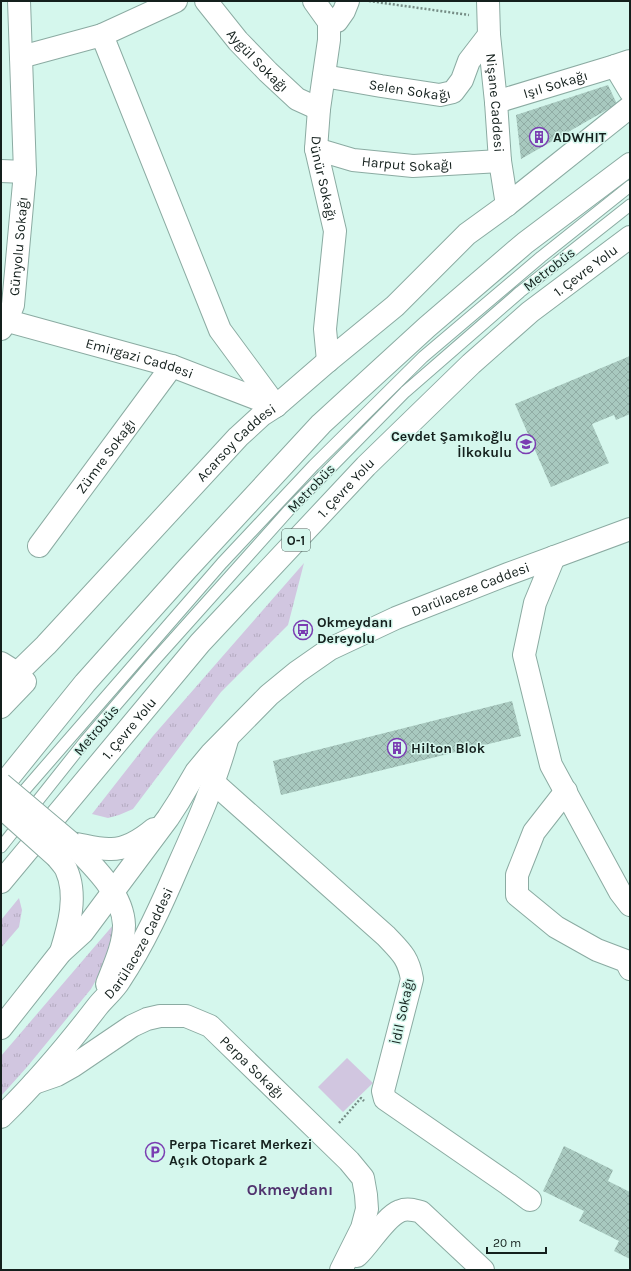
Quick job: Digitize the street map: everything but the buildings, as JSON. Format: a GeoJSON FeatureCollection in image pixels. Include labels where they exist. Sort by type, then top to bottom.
{"type":"FeatureCollection","features":[{"type":"Feature","properties":{"kind":"main road","name":"Günyolu Sokağı"},"geometry":{"type":"LineString","coordinates":[[3,323],[13,305],[25,172],[19,1]]}},
{"type":"Feature","properties":{"kind":"main road"},"geometry":{"type":"LineString","coordinates":[[21,57],[102,35],[176,1]]}},
{"type":"Feature","properties":{"kind":"main road","name":"Aygül Sokağı"},"geometry":{"type":"LineString","coordinates":[[206,1],[238,41],[278,81],[297,99],[319,109]]}},
{"type":"Feature","properties":{"kind":"main road"},"geometry":{"type":"LineString","coordinates":[[314,1],[329,22],[336,21],[344,11],[348,1]]}},
{"type":"Feature","properties":{"kind":"main road","name":"Selen Sokağı"},"geometry":{"type":"LineString","coordinates":[[324,76],[440,95],[453,92],[462,80],[488,18]]}},
{"type":"Feature","properties":{"kind":"main road","name":"Nişane Caddesi"},"geometry":{"type":"LineString","coordinates":[[488,18],[500,161],[507,205]]}},
{"type":"Feature","properties":{"kind":"main road","name":"Dünür Sokağı"},"geometry":{"type":"LineString","coordinates":[[328,361],[325,329],[335,230],[316,149],[319,109],[329,40],[329,22]]}},
{"type":"Feature","properties":{"kind":"main road"},"geometry":{"type":"LineString","coordinates":[[102,35],[220,330],[276,406]]}},
{"type":"Feature","properties":{"kind":"main road","name":"Işıl Sokağı"},"geometry":{"type":"LineString","coordinates":[[496,102],[622,64],[630,91]]}},
{"type":"Feature","properties":{"kind":"main road","name":"Acarsoy Caddesi"},"geometry":{"type":"LineString","coordinates":[[1,689],[15,672],[46,645],[238,437],[262,415],[276,406],[395,306],[467,234],[507,205],[630,107]]}},
{"type":"Feature","properties":{"kind":"main road","name":"Harput Sokağı"},"geometry":{"type":"LineString","coordinates":[[316,149],[353,160],[413,166],[500,161]]}},
{"type":"Feature","properties":{"kind":"main road"},"geometry":{"type":"LineString","coordinates":[[61,952],[69,924],[72,896],[64,850],[1,786],[85,683],[321,424],[427,328],[525,243],[630,164]]}},
{"type":"Feature","properties":{"kind":"main road"},"geometry":{"type":"LineString","coordinates":[[1,171],[25,172]]}},
{"type":"Feature","properties":{"kind":"main road","name":"1. Çevre Yolu"},"geometry":{"type":"LineString","coordinates":[[1,882],[200,643],[366,466],[471,364],[530,312],[630,237]]}},
{"type":"Feature","properties":{"kind":"main road","name":"Emirgazi Caddesi"},"geometry":{"type":"LineString","coordinates":[[3,323],[172,366],[276,406]]}},
{"type":"Feature","properties":{"kind":"main road","name":"Zümre Sokağı"},"geometry":{"type":"LineString","coordinates":[[39,546],[172,366]]}},
{"type":"Feature","properties":{"kind":"main road","name":"Darülaceze Caddesi"},"geometry":{"type":"LineString","coordinates":[[1,1117],[34,1083],[120,981],[157,914],[191,837],[211,754],[269,695],[297,672],[330,649],[396,618],[508,574],[630,529]]}},
{"type":"Feature","properties":{"kind":"main road"},"geometry":{"type":"LineString","coordinates":[[554,557],[535,603],[524,655],[551,765],[620,892],[630,905]]}},
{"type":"Feature","properties":{"kind":"main road","name":"Acarsoy Caddesi"},"geometry":{"type":"LineString","coordinates":[[1,707],[15,672]]}},
{"type":"Feature","properties":{"kind":"main road","name":"Darülaceze Caddesi"},"geometry":{"type":"LineString","coordinates":[[1,1028],[61,952],[83,932],[179,801],[205,777]]}},
{"type":"Feature","properties":{"kind":"main road","name":"İdil Sokağı"},"geometry":{"type":"LineString","coordinates":[[205,777],[386,936],[405,957],[410,967],[412,979],[383,1091],[384,1097]]}},
{"type":"Feature","properties":{"kind":"main road"},"geometry":{"type":"LineString","coordinates":[[566,791],[534,832],[517,875],[517,895],[556,927],[597,950],[626,962],[630,969]]}},
{"type":"Feature","properties":{"kind":"main road"},"geometry":{"type":"LineString","coordinates":[[1,807],[100,874],[113,892],[123,912],[124,926],[122,940],[98,1006]]}},
{"type":"Feature","properties":{"kind":"main road"},"geometry":{"type":"LineString","coordinates":[[64,850],[110,850],[121,848],[144,838],[168,818]]}},
{"type":"Feature","properties":{"kind":"main road","name":"Perpa Sokağı"},"geometry":{"type":"LineString","coordinates":[[34,1083],[57,1075],[73,1066],[132,1026],[147,1019],[160,1016],[186,1016],[210,1026],[349,1160],[363,1178],[367,1209],[362,1228],[341,1270]]}},
{"type":"Feature","properties":{"kind":"main road"},"geometry":{"type":"LineString","coordinates":[[384,1097],[530,1200]]}},
{"type":"Feature","properties":{"kind":"main road"},"geometry":{"type":"LineString","coordinates":[[341,1270],[361,1253],[390,1218],[399,1211],[411,1209],[421,1212],[482,1270]]}},
{"type":"Feature","properties":{"kind":"lane","name":"Metrobüs"},"geometry":{"type":"LineString","coordinates":[[1,817],[222,563],[314,466],[423,357],[541,257],[630,186]]}},
{"type":"Feature","properties":{"kind":"lane","name":"Metrobüs"},"geometry":{"type":"LineString","coordinates":[[1,847],[86,740],[144,672],[288,510],[405,392],[520,292],[630,205]]}},
{"type":"Feature","properties":{"kind":"path"},"geometry":{"type":"LineString","coordinates":[[366,1],[488,18]]}},
{"type":"Feature","properties":{"kind":"path"},"geometry":{"type":"LineString","coordinates":[[326,1138],[361,1098],[374,1109],[384,1097]]}},
{"type":"Feature","properties":{"kind":"green space"},"geometry":{"type":"Polygon","coordinates":[[[304,563],[288,625],[221,692],[133,809],[108,818],[92,814],[153,736],[304,563]]]}},
{"type":"Feature","properties":{"kind":"green space"},"geometry":{"type":"Polygon","coordinates":[[[19,898],[22,910],[19,927],[1,948],[1,920],[19,898]]]}},
{"type":"Feature","properties":{"kind":"green space"},"geometry":{"type":"Polygon","coordinates":[[[114,924],[116,924],[107,960],[91,989],[27,1067],[1,1096],[1,1056],[114,924]]]}},
{"type":"Feature","properties":{"kind":"green space"},"geometry":{"type":"Polygon","coordinates":[[[347,1058],[373,1083],[343,1112],[318,1087],[347,1058]]]}},
{"type":"Feature","properties":{"kind":"place","name":"ADWHIT"},"geometry":{"type":"Point","coordinates":[539,137]}},
{"type":"Feature","properties":{"kind":"place","name":"Cevdet Şamıkoğlu İlkokulu"},"geometry":{"type":"Point","coordinates":[526,444]}},
{"type":"Feature","properties":{"kind":"place","name":"Okmeydanı Dereyolu"},"geometry":{"type":"Point","coordinates":[303,630]}},
{"type":"Feature","properties":{"kind":"place","name":"Hilton Blok"},"geometry":{"type":"Point","coordinates":[397,748]}},
{"type":"Feature","properties":{"kind":"place","name":"Perpa Ticaret Merkezi Açık Otopark 2"},"geometry":{"type":"Point","coordinates":[155,1152]}},
{"type":"Feature","properties":{"kind":"district","name":"Okmeydanı"},"geometry":{"type":"Point","coordinates":[290,1189]}}]}
